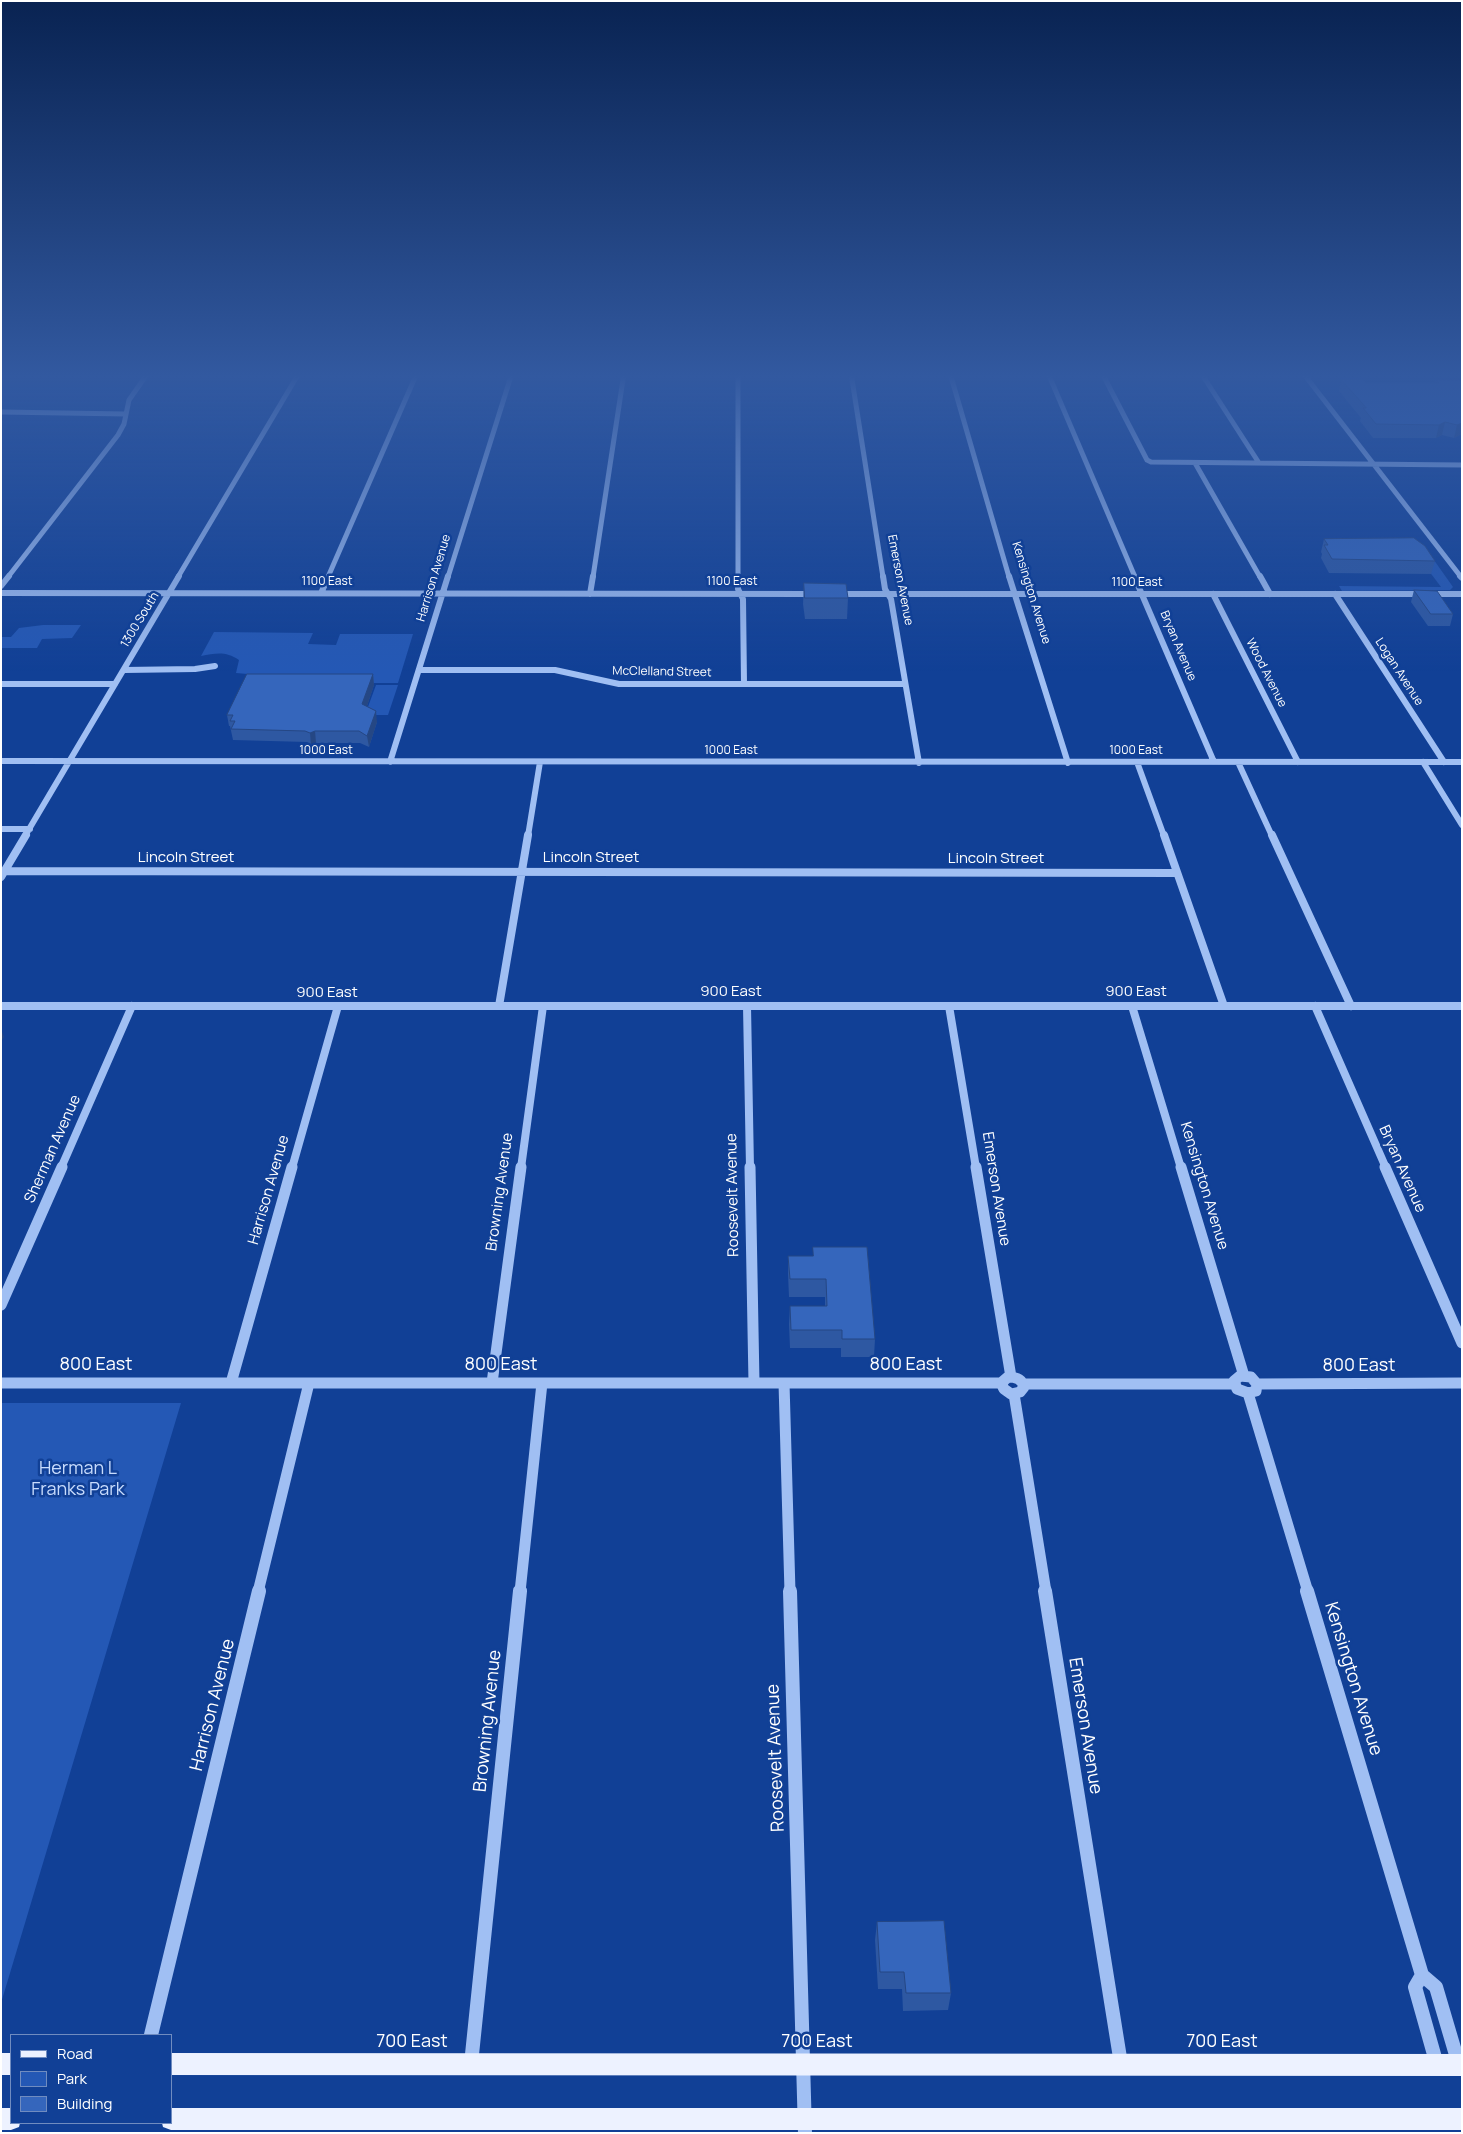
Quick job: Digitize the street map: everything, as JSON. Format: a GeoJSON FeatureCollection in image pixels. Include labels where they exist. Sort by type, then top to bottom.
{"type":"FeatureCollection","features":[{"type":"Feature","properties":{"kind":"main road","name":"700 East"},"geometry":{"type":"LineString","coordinates":[[172,2064],[1460,2065]]}},
{"type":"Feature","properties":{"kind":"main road"},"geometry":{"type":"LineString","coordinates":[[172,2119],[457,2126],[1300,2126],[1462,2119]]}},
{"type":"Feature","properties":{"kind":"street"},"geometry":{"type":"LineString","coordinates":[[1,586],[89,473]]}},
{"type":"Feature","properties":{"kind":"street","name":"1300 South"},"geometry":{"type":"LineString","coordinates":[[3,874],[240,473]]}},
{"type":"Feature","properties":{"kind":"street"},"geometry":{"type":"LineString","coordinates":[[321,594],[374,473]]}},
{"type":"Feature","properties":{"kind":"street","name":"Harrison Avenue"},"geometry":{"type":"LineString","coordinates":[[390,762],[482,473]]}},
{"type":"Feature","properties":{"kind":"street"},"geometry":{"type":"LineString","coordinates":[[590,594],[609,473]]}},
{"type":"Feature","properties":{"kind":"street"},"geometry":{"type":"LineString","coordinates":[[738,473],[738,589],[743,599],[744,684]]}},
{"type":"Feature","properties":{"kind":"street","name":"Emerson Avenue"},"geometry":{"type":"LineString","coordinates":[[868,473],[919,763]]}},
{"type":"Feature","properties":{"kind":"street","name":"Kensington Avenue"},"geometry":{"type":"LineString","coordinates":[[980,473],[1068,763]]}},
{"type":"Feature","properties":{"kind":"street","name":"Bryan Avenue"},"geometry":{"type":"LineString","coordinates":[[1090,473],[1214,762]]}},
{"type":"Feature","properties":{"kind":"street"},"geometry":{"type":"LineString","coordinates":[[1200,473],[1270,594]]}},
{"type":"Feature","properties":{"kind":"street"},"geometry":{"type":"LineString","coordinates":[[1380,473],[1462,578]]}},
{"type":"Feature","properties":{"kind":"street","name":"1100 East"},"geometry":{"type":"LineString","coordinates":[[1,593],[816,594]]}},
{"type":"Feature","properties":{"kind":"street","name":"1100 East"},"geometry":{"type":"LineString","coordinates":[[826,594],[1462,594]]}},
{"type":"Feature","properties":{"kind":"street","name":"Wood Avenue"},"geometry":{"type":"LineString","coordinates":[[1213,594],[1298,762]]}},
{"type":"Feature","properties":{"kind":"street","name":"Logan Avenue"},"geometry":{"type":"LineString","coordinates":[[1335,594],[1444,762]]}},
{"type":"Feature","properties":{"kind":"street"},"geometry":{"type":"LineString","coordinates":[[124,670],[194,669],[215,666]]}},
{"type":"Feature","properties":{"kind":"street","name":"McClelland Street"},"geometry":{"type":"LineString","coordinates":[[420,670],[555,670],[614,684],[905,684]]}},
{"type":"Feature","properties":{"kind":"street"},"geometry":{"type":"LineString","coordinates":[[1,684],[115,684]]}},
{"type":"Feature","properties":{"kind":"street","name":"1000 East"},"geometry":{"type":"LineString","coordinates":[[1,761],[1462,762]]}},
{"type":"Feature","properties":{"kind":"street"},"geometry":{"type":"LineString","coordinates":[[499,1006],[540,762]]}},
{"type":"Feature","properties":{"kind":"street"},"geometry":{"type":"LineString","coordinates":[[1137,762],[1224,1006]]}},
{"type":"Feature","properties":{"kind":"street"},"geometry":{"type":"LineString","coordinates":[[1238,762],[1351,1006]]}},
{"type":"Feature","properties":{"kind":"street"},"geometry":{"type":"LineString","coordinates":[[1423,762],[1462,825]]}},
{"type":"Feature","properties":{"kind":"street"},"geometry":{"type":"LineString","coordinates":[[1,829],[30,829]]}},
{"type":"Feature","properties":{"kind":"street","name":"Lincoln Street"},"geometry":{"type":"LineString","coordinates":[[3,874],[521,872],[1177,873]]}},
{"type":"Feature","properties":{"kind":"street","name":"900 East"},"geometry":{"type":"LineString","coordinates":[[1,1006],[1462,1006]]}},
{"type":"Feature","properties":{"kind":"street","name":"Sherman Avenue"},"geometry":{"type":"LineString","coordinates":[[1,1305],[132,1006]]}},
{"type":"Feature","properties":{"kind":"street","name":"Harrison Avenue"},"geometry":{"type":"LineString","coordinates":[[231,1383],[338,1006]]}},
{"type":"Feature","properties":{"kind":"street","name":"Browning Avenue"},"geometry":{"type":"LineString","coordinates":[[492,1383],[543,1006]]}},
{"type":"Feature","properties":{"kind":"street","name":"Roosevelt Avenue"},"geometry":{"type":"LineString","coordinates":[[747,1006],[754,1383]]}},
{"type":"Feature","properties":{"kind":"street","name":"Emerson Avenue"},"geometry":{"type":"LineString","coordinates":[[949,1006],[1011,1377]]}},
{"type":"Feature","properties":{"kind":"street","name":"Kensington Avenue"},"geometry":{"type":"LineString","coordinates":[[1132,1006],[1244,1376]]}},
{"type":"Feature","properties":{"kind":"street","name":"Bryan Avenue"},"geometry":{"type":"LineString","coordinates":[[1315,1006],[1462,1343]]}},
{"type":"Feature","properties":{"kind":"street"},"geometry":{"type":"LineString","coordinates":[[1024,1384],[1020,1392],[1014,1394],[1004,1390],[1001,1383],[1005,1378],[1011,1377],[1018,1378],[1024,1384],[1234,1384]]}},
{"type":"Feature","properties":{"kind":"street"},"geometry":{"type":"LineString","coordinates":[[1237,1377],[1251,1377],[1253,1389],[1239,1390],[1234,1384],[1237,1377]]}},
{"type":"Feature","properties":{"kind":"street","name":"800 East"},"geometry":{"type":"LineString","coordinates":[[1,1383],[1001,1383]]}},
{"type":"Feature","properties":{"kind":"street","name":"Harrison Avenue"},"geometry":{"type":"LineString","coordinates":[[152,2034],[309,1383]]}},
{"type":"Feature","properties":{"kind":"street","name":"Browning Avenue"},"geometry":{"type":"LineString","coordinates":[[470,2064],[542,1383]]}},
{"type":"Feature","properties":{"kind":"street","name":"Roosevelt Avenue"},"geometry":{"type":"LineString","coordinates":[[784,1383],[805,2126]]}},
{"type":"Feature","properties":{"kind":"street","name":"800 East"},"geometry":{"type":"LineString","coordinates":[[1253,1389],[1462,1383]]}},
{"type":"Feature","properties":{"kind":"street","name":"Kensington Avenue"},"geometry":{"type":"LineString","coordinates":[[1253,1389],[1422,1975],[1436,1987],[1460,2065]]}},
{"type":"Feature","properties":{"kind":"street","name":"Emerson Avenue"},"geometry":{"type":"LineString","coordinates":[[1014,1394],[1121,2065]]}},
{"type":"Feature","properties":{"kind":"street","name":"Kensington Avenue"},"geometry":{"type":"LineString","coordinates":[[1422,1975],[1415,1987],[1437,2065]]}},
{"type":"Feature","properties":{"kind":"green space"},"geometry":{"type":"Polygon","coordinates":[[[1424,546],[1453,587],[1450,590],[1342,591],[1339,586],[1441,587],[1411,547],[1424,546]]]}},
{"type":"Feature","properties":{"kind":"green space"},"geometry":{"type":"Polygon","coordinates":[[[43,625],[81,625],[72,638],[42,639],[37,648],[1,648],[1,637],[11,637],[19,628],[43,625]]]}},
{"type":"Feature","properties":{"kind":"green space"},"geometry":{"type":"Polygon","coordinates":[[[214,632],[313,633],[308,644],[336,645],[340,634],[413,634],[398,683],[256,683],[259,675],[236,673],[239,660],[230,655],[211,654],[201,656],[214,632]]]}},
{"type":"Feature","properties":{"kind":"green space"},"geometry":{"type":"Polygon","coordinates":[[[376,685],[398,685],[388,715],[365,715],[376,685]]]}},
{"type":"Feature","properties":{"kind":"green space","name":"Herman L Franks Park"},"geometry":{"type":"Polygon","coordinates":[[[1,1403],[181,1403],[1,2003],[1,1403]]]}},
{"type":"Feature","properties":{"kind":"building"},"geometry":{"type":"Polygon","coordinates":[[[1414,538],[1425,546],[1435,561],[1332,559],[1324,545],[1328,545],[1324,539],[1414,538]]]}},
{"type":"Feature","properties":{"kind":"building"},"geometry":{"type":"Polygon","coordinates":[[[804,583],[846,584],[848,598],[805,598],[804,583]]]}},
{"type":"Feature","properties":{"kind":"building"},"geometry":{"type":"Polygon","coordinates":[[[1414,590],[1437,591],[1453,614],[1431,614],[1414,590]]]}},
{"type":"Feature","properties":{"kind":"building"},"geometry":{"type":"Polygon","coordinates":[[[247,674],[373,674],[362,704],[376,711],[367,736],[359,731],[315,731],[310,733],[305,731],[231,729],[235,721],[230,721],[233,715],[227,715],[247,674]]]}},
{"type":"Feature","properties":{"kind":"building"},"geometry":{"type":"Polygon","coordinates":[[[813,1247],[867,1247],[875,1339],[842,1339],[842,1330],[791,1330],[790,1306],[827,1306],[826,1279],[790,1279],[788,1256],[813,1256],[813,1247]]]}},
{"type":"Feature","properties":{"kind":"building"},"geometry":{"type":"Polygon","coordinates":[[[944,1921],[951,1993],[906,1993],[904,1972],[880,1972],[877,1922],[944,1921]]]}}]}
